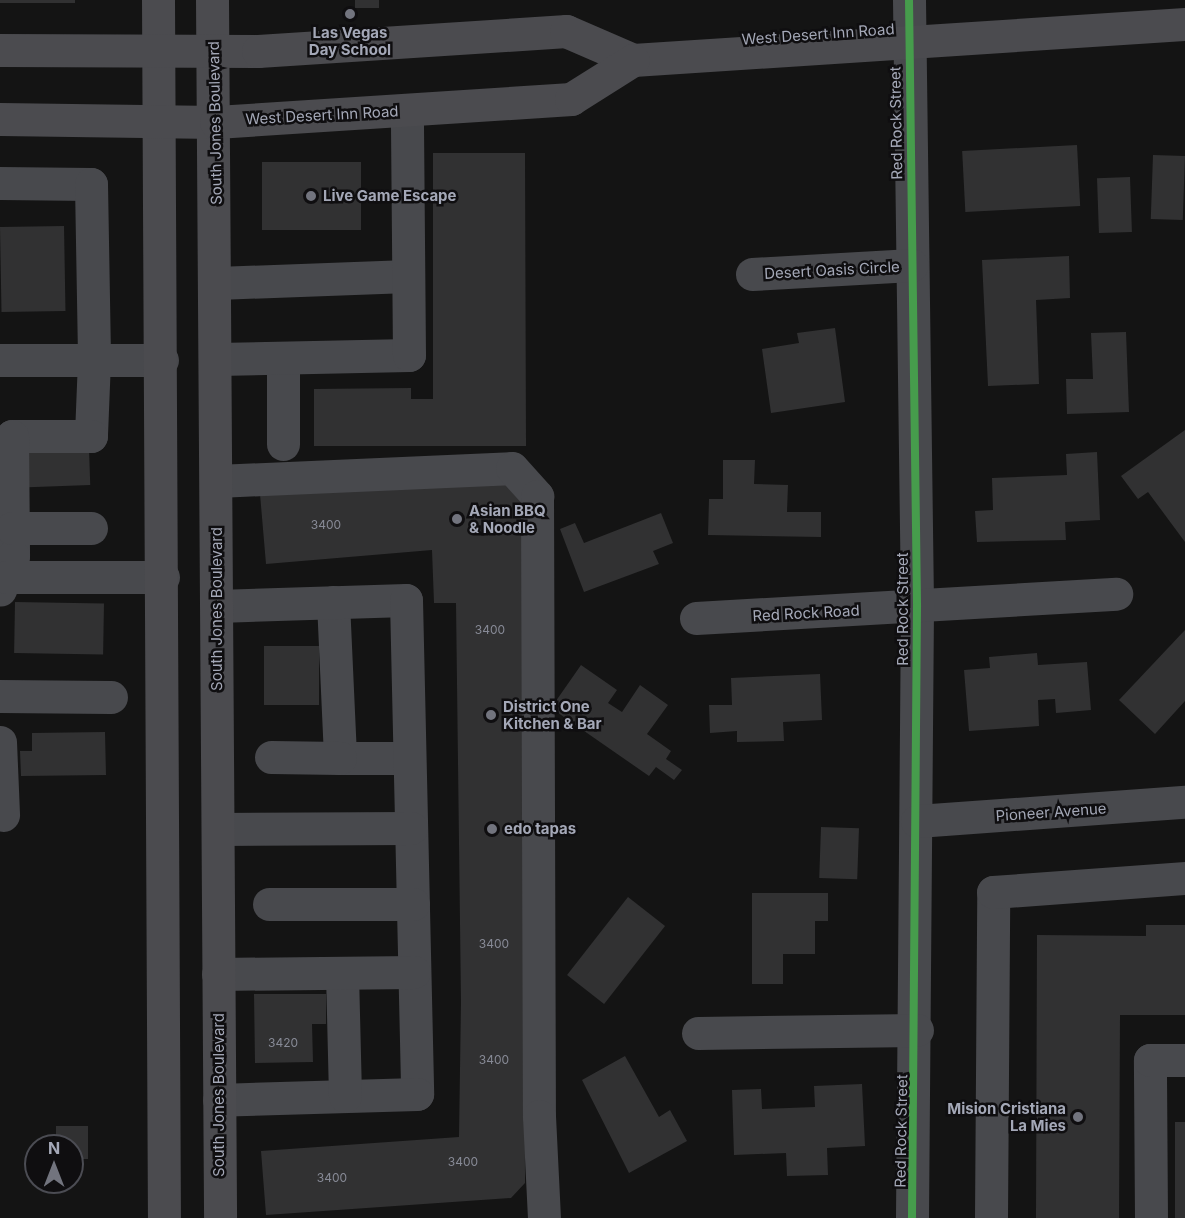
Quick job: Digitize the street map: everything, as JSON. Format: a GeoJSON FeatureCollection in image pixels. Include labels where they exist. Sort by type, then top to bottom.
{"type":"FeatureCollection","features":[{"type":"Feature","properties":{"kind":"main road"},"geometry":{"type":"LineString","coordinates":[[158,0],[165,849],[164,1218]]}},
{"type":"Feature","properties":{"kind":"main road","name":"South Jones Boulevard"},"geometry":{"type":"LineString","coordinates":[[212,0],[216,122],[220,1218]]}},
{"type":"Feature","properties":{"kind":"main road","name":"West Desert Inn Road"},"geometry":{"type":"LineString","coordinates":[[0,50],[213,52],[566,31],[633,60],[1185,24]]}},
{"type":"Feature","properties":{"kind":"main road","name":"West Desert Inn Road"},"geometry":{"type":"LineString","coordinates":[[0,119],[216,122],[571,99],[633,60]]}},
{"type":"Feature","properties":{"kind":"main road"},"geometry":{"type":"LineString","coordinates":[[165,849],[218,829]]}},
{"type":"Feature","properties":{"kind":"street","name":"Red Rock Street"},"geometry":{"type":"LineString","coordinates":[[909,0],[917,607],[917,1030],[912,1218]]}},
{"type":"Feature","properties":{"kind":"street"},"geometry":{"type":"LineString","coordinates":[[217,359],[409,355],[407,110]]}},
{"type":"Feature","properties":{"kind":"street"},"geometry":{"type":"LineString","coordinates":[[0,183],[91,184],[94,360],[91,436],[12,436],[13,556],[3,583],[163,577]]}},
{"type":"Feature","properties":{"kind":"street","name":"Desert Oasis Circle"},"geometry":{"type":"LineString","coordinates":[[753,274],[912,265]]}},
{"type":"Feature","properties":{"kind":"street"},"geometry":{"type":"LineString","coordinates":[[217,283],[408,276]]}},
{"type":"Feature","properties":{"kind":"street"},"geometry":{"type":"LineString","coordinates":[[283,358],[283,444]]}},
{"type":"Feature","properties":{"kind":"street"},"geometry":{"type":"LineString","coordinates":[[0,360],[162,360]]}},
{"type":"Feature","properties":{"kind":"street"},"geometry":{"type":"LineString","coordinates":[[217,481],[512,468],[537,496],[539,1116],[544,1218]]}},
{"type":"Feature","properties":{"kind":"street"},"geometry":{"type":"LineString","coordinates":[[12,528],[91,528]]}},
{"type":"Feature","properties":{"kind":"street","name":"Red Rock Street"},"geometry":{"type":"LineString","coordinates":[[917,607],[1116,594]]}},
{"type":"Feature","properties":{"kind":"street"},"geometry":{"type":"LineString","coordinates":[[217,606],[406,600],[417,1094],[219,1100]]}},
{"type":"Feature","properties":{"kind":"street"},"geometry":{"type":"LineString","coordinates":[[333,602],[340,758]]}},
{"type":"Feature","properties":{"kind":"street","name":"Red Rock Road"},"geometry":{"type":"LineString","coordinates":[[696,618],[917,607]]}},
{"type":"Feature","properties":{"kind":"street"},"geometry":{"type":"LineString","coordinates":[[0,696],[111,697]]}},
{"type":"Feature","properties":{"kind":"street"},"geometry":{"type":"LineString","coordinates":[[0,742],[3,814]]}},
{"type":"Feature","properties":{"kind":"street"},"geometry":{"type":"LineString","coordinates":[[271,757],[409,758]]}},
{"type":"Feature","properties":{"kind":"street","name":"Pioneer Avenue"},"geometry":{"type":"LineString","coordinates":[[917,821],[1185,802]]}},
{"type":"Feature","properties":{"kind":"street"},"geometry":{"type":"LineString","coordinates":[[218,829],[411,828]]}},
{"type":"Feature","properties":{"kind":"street"},"geometry":{"type":"LineString","coordinates":[[990,1218],[993,892],[1185,878]]}},
{"type":"Feature","properties":{"kind":"street"},"geometry":{"type":"LineString","coordinates":[[269,904],[413,904]]}},
{"type":"Feature","properties":{"kind":"street"},"geometry":{"type":"LineString","coordinates":[[218,974],[414,972]]}},
{"type":"Feature","properties":{"kind":"street"},"geometry":{"type":"LineString","coordinates":[[342,973],[345,1096]]}},
{"type":"Feature","properties":{"kind":"street"},"geometry":{"type":"LineString","coordinates":[[698,1033],[917,1030]]}},
{"type":"Feature","properties":{"kind":"street"},"geometry":{"type":"LineString","coordinates":[[1150,1218],[1150,1060],[1185,1060]]}},
{"type":"Feature","properties":{"kind":"building"},"geometry":{"type":"Polygon","coordinates":[[[0,0],[75,0],[75,3],[0,3],[0,0]]]}},
{"type":"Feature","properties":{"kind":"building"},"geometry":{"type":"Polygon","coordinates":[[[355,0],[379,0],[379,8],[355,8],[355,0]]]}},
{"type":"Feature","properties":{"kind":"building"},"geometry":{"type":"Polygon","coordinates":[[[1077,145],[1080,206],[965,212],[962,151],[1077,145]]]}},
{"type":"Feature","properties":{"kind":"building"},"geometry":{"type":"Polygon","coordinates":[[[433,153],[525,153],[526,446],[314,446],[314,389],[411,388],[411,399],[433,399],[433,153]]]}},
{"type":"Feature","properties":{"kind":"building"},"geometry":{"type":"Polygon","coordinates":[[[1153,155],[1185,156],[1183,220],[1151,219],[1153,155]]]}},
{"type":"Feature","properties":{"kind":"building","name":"Live Game Escape"},"geometry":{"type":"Polygon","coordinates":[[[262,162],[361,162],[361,230],[262,230],[262,162]]]}},
{"type":"Feature","properties":{"kind":"building"},"geometry":{"type":"Polygon","coordinates":[[[1130,177],[1132,232],[1099,233],[1097,178],[1130,177]]]}},
{"type":"Feature","properties":{"kind":"building"},"geometry":{"type":"Polygon","coordinates":[[[64,226],[65,311],[1,312],[0,227],[64,226]]]}},
{"type":"Feature","properties":{"kind":"building"},"geometry":{"type":"Polygon","coordinates":[[[1069,256],[1070,298],[1036,300],[1039,384],[988,386],[982,260],[1069,256]]]}},
{"type":"Feature","properties":{"kind":"building"},"geometry":{"type":"Polygon","coordinates":[[[835,328],[845,402],[771,413],[762,349],[799,343],[797,333],[835,328]]]}},
{"type":"Feature","properties":{"kind":"building"},"geometry":{"type":"Polygon","coordinates":[[[1126,332],[1129,412],[1067,414],[1066,379],[1093,379],[1091,333],[1126,332]]]}},
{"type":"Feature","properties":{"kind":"building"},"geometry":{"type":"Polygon","coordinates":[[[1185,430],[1185,542],[1148,492],[1138,499],[1121,476],[1185,430]]]}},
{"type":"Feature","properties":{"kind":"building"},"geometry":{"type":"Polygon","coordinates":[[[89,449],[90,485],[28,487],[27,451],[89,449]]]}},
{"type":"Feature","properties":{"kind":"building"},"geometry":{"type":"Polygon","coordinates":[[[1097,452],[1100,520],[1065,522],[1066,540],[977,542],[975,511],[993,510],[992,478],[1067,475],[1066,454],[1097,452]]]}},
{"type":"Feature","properties":{"kind":"building"},"geometry":{"type":"Polygon","coordinates":[[[723,460],[755,460],[754,484],[788,485],[787,512],[821,512],[821,537],[708,535],[709,499],[723,499],[723,460]]]}},
{"type":"Feature","properties":{"kind":"building"},"geometry":{"type":"Polygon","coordinates":[[[511,477],[524,488],[525,1183],[511,1198],[266,1215],[261,1151],[459,1137],[461,1002],[456,603],[434,603],[432,550],[266,564],[260,494],[511,477]]]}},
{"type":"Feature","properties":{"kind":"building"},"geometry":{"type":"Polygon","coordinates":[[[661,513],[673,543],[653,551],[659,564],[584,592],[560,529],[575,523],[584,543],[661,513]]]}},
{"type":"Feature","properties":{"kind":"building"},"geometry":{"type":"Polygon","coordinates":[[[15,602],[104,604],[103,655],[14,653],[15,602]]]}},
{"type":"Feature","properties":{"kind":"building"},"geometry":{"type":"Polygon","coordinates":[[[1185,630],[1185,701],[1155,734],[1119,700],[1185,630]]]}},
{"type":"Feature","properties":{"kind":"building"},"geometry":{"type":"Polygon","coordinates":[[[264,646],[319,646],[319,705],[264,705],[264,646]]]}},
{"type":"Feature","properties":{"kind":"building"},"geometry":{"type":"Polygon","coordinates":[[[1037,653],[1038,665],[1087,662],[1091,710],[1056,713],[1055,699],[1038,700],[1039,726],[969,731],[964,670],[990,668],[989,657],[1037,653]]]}},
{"type":"Feature","properties":{"kind":"building"},"geometry":{"type":"Polygon","coordinates":[[[581,665],[617,690],[608,703],[622,712],[640,685],[668,705],[647,734],[671,751],[666,759],[682,770],[674,780],[656,767],[649,776],[551,708],[581,665]]]}},
{"type":"Feature","properties":{"kind":"building"},"geometry":{"type":"Polygon","coordinates":[[[820,674],[822,720],[783,722],[784,741],[737,742],[737,731],[710,733],[709,705],[732,705],[731,678],[820,674]]]}},
{"type":"Feature","properties":{"kind":"building"},"geometry":{"type":"Polygon","coordinates":[[[105,732],[106,775],[21,776],[20,751],[32,751],[32,733],[105,732]]]}},
{"type":"Feature","properties":{"kind":"building"},"geometry":{"type":"Polygon","coordinates":[[[821,827],[859,828],[857,879],[819,878],[821,827]]]}},
{"type":"Feature","properties":{"kind":"building"},"geometry":{"type":"Polygon","coordinates":[[[752,893],[828,893],[828,921],[815,921],[815,954],[783,954],[783,984],[752,984],[752,893]]]}},
{"type":"Feature","properties":{"kind":"building"},"geometry":{"type":"Polygon","coordinates":[[[628,897],[665,926],[604,1004],[567,975],[628,897]]]}},
{"type":"Feature","properties":{"kind":"building","name":"Mision Cristiana La Mies"},"geometry":{"type":"Polygon","coordinates":[[[1146,925],[1185,925],[1185,1015],[1120,1015],[1119,1218],[1036,1218],[1037,935],[1146,936],[1146,925]]]}},
{"type":"Feature","properties":{"kind":"building"},"geometry":{"type":"Polygon","coordinates":[[[254,994],[326,994],[326,1024],[312,1024],[313,1062],[255,1063],[254,994]]]}},
{"type":"Feature","properties":{"kind":"building"},"geometry":{"type":"Polygon","coordinates":[[[625,1056],[659,1117],[670,1110],[687,1141],[629,1173],[582,1080],[625,1056]]]}},
{"type":"Feature","properties":{"kind":"building"},"geometry":{"type":"Polygon","coordinates":[[[862,1084],[865,1146],[827,1148],[828,1175],[787,1176],[786,1153],[734,1155],[732,1090],[761,1089],[762,1109],[815,1107],[814,1086],[862,1084]]]}},
{"type":"Feature","properties":{"kind":"building"},"geometry":{"type":"Polygon","coordinates":[[[1175,1122],[1185,1122],[1185,1218],[1175,1218],[1175,1122]]]}},
{"type":"Feature","properties":{"kind":"building"},"geometry":{"type":"Polygon","coordinates":[[[56,1126],[88,1126],[88,1159],[84,1159],[84,1134],[56,1134],[56,1126]]]}},
{"type":"Feature","properties":{"kind":"cycle path"},"geometry":{"type":"LineString","coordinates":[[909,0],[917,607],[912,1218]]}},
{"type":"Feature","properties":{"kind":"place","name":"Las Vegas Day School"},"geometry":{"type":"Point","coordinates":[350,14]}},
{"type":"Feature","properties":{"kind":"place","name":"Live Game Escape"},"geometry":{"type":"Point","coordinates":[311,196]}},
{"type":"Feature","properties":{"kind":"place","name":"Asian BBQ & Noodle"},"geometry":{"type":"Point","coordinates":[457,519]}},
{"type":"Feature","properties":{"kind":"place","name":"District One Kitchen & Bar"},"geometry":{"type":"Point","coordinates":[491,715]}},
{"type":"Feature","properties":{"kind":"place","name":"edo tapas"},"geometry":{"type":"Point","coordinates":[492,829]}},
{"type":"Feature","properties":{"kind":"place","name":"Mision Cristiana La Mies"},"geometry":{"type":"Point","coordinates":[1078,1117]}}]}
